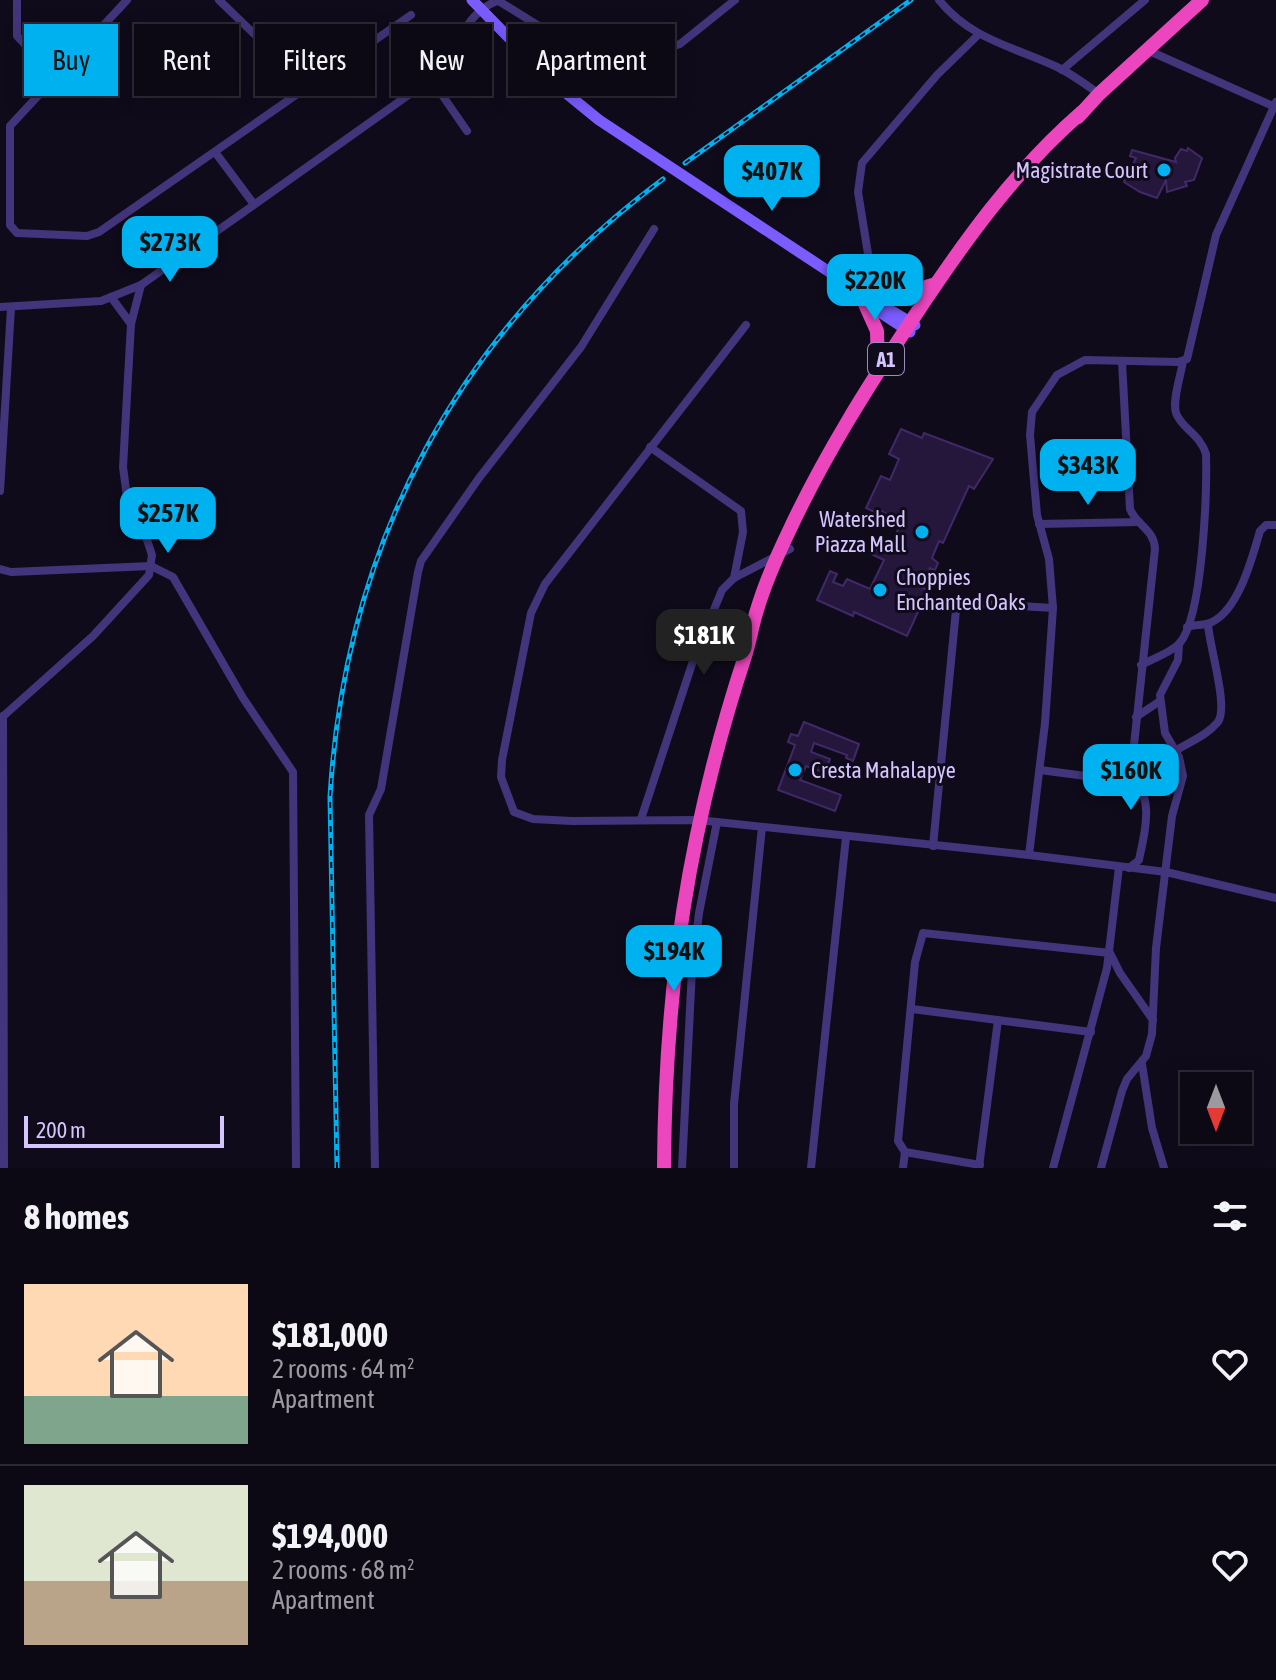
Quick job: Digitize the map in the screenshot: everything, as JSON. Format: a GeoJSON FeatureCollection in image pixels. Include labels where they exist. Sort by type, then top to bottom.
{"type":"FeatureCollection","features":[{"type":"Feature","properties":{"kind":"highway","name":"A1"},"geometry":{"type":"LineString","coordinates":[[664,1168],[666,1080],[677,936],[698,820],[711,762],[749,643],[817,476],[878,373],[974,243],[1082,112],[1202,0]]}},
{"type":"Feature","properties":{"kind":"highway","name":"A1"},"geometry":{"type":"LineString","coordinates":[[784,551],[936,284],[1005,190],[1055,135],[1082,112]]}},
{"type":"Feature","properties":{"kind":"highway"},"geometry":{"type":"LineString","coordinates":[[878,373],[877,331],[867,299],[902,294],[936,284]]}},
{"type":"Feature","properties":{"kind":"main road"},"geometry":{"type":"LineString","coordinates":[[476,4],[550,80],[599,120],[910,327]]}},
{"type":"Feature","properties":{"kind":"street"},"geometry":{"type":"LineString","coordinates":[[17,0],[17,36],[24,43]]}},
{"type":"Feature","properties":{"kind":"street"},"geometry":{"type":"LineString","coordinates":[[105,24],[127,0]]}},
{"type":"Feature","properties":{"kind":"street"},"geometry":{"type":"LineString","coordinates":[[219,0],[255,35]]}},
{"type":"Feature","properties":{"kind":"street"},"geometry":{"type":"LineString","coordinates":[[467,24],[476,4],[497,0],[555,36],[585,30],[659,48],[680,44],[735,0]]}},
{"type":"Feature","properties":{"kind":"street"},"geometry":{"type":"LineString","coordinates":[[939,0],[962,24],[978,35],[1062,70],[1099,94]]}},
{"type":"Feature","properties":{"kind":"street"},"geometry":{"type":"LineString","coordinates":[[1062,70],[1145,0]]}},
{"type":"Feature","properties":{"kind":"street"},"geometry":{"type":"LineString","coordinates":[[375,40],[411,15]]}},
{"type":"Feature","properties":{"kind":"street"},"geometry":{"type":"LineString","coordinates":[[867,299],[869,260],[858,192],[862,163],[937,75],[978,35]]}},
{"type":"Feature","properties":{"kind":"street"},"geometry":{"type":"LineString","coordinates":[[1146,50],[1275,105],[1216,235],[1190,355],[1183,361],[1175,407],[1176,415],[1202,442],[1206,465],[1198,578],[1187,627],[1179,644],[1178,660],[1160,692],[1165,733],[1183,776],[1172,816],[1156,948],[1153,1020],[1142,1064],[1152,1128],[1164,1168]]}},
{"type":"Feature","properties":{"kind":"street"},"geometry":{"type":"LineString","coordinates":[[39,96],[8,131],[10,225],[17,233],[94,235],[294,96]]}},
{"type":"Feature","properties":{"kind":"street"},"geometry":{"type":"LineString","coordinates":[[0,307],[101,301],[141,285],[407,96]]}},
{"type":"Feature","properties":{"kind":"street"},"geometry":{"type":"LineString","coordinates":[[443,96],[467,131]]}},
{"type":"Feature","properties":{"kind":"street"},"geometry":{"type":"LineString","coordinates":[[215,152],[253,203]]}},
{"type":"Feature","properties":{"kind":"street"},"geometry":{"type":"LineString","coordinates":[[375,1168],[369,815],[381,789],[421,561],[479,478],[581,347],[654,229]]}},
{"type":"Feature","properties":{"kind":"street"},"geometry":{"type":"LineString","coordinates":[[4,1168],[2,718],[93,636],[140,588],[151,566],[152,555],[144,531],[127,497],[123,467],[131,324],[141,285]]}},
{"type":"Feature","properties":{"kind":"street"},"geometry":{"type":"LineString","coordinates":[[111,297],[131,324]]}},
{"type":"Feature","properties":{"kind":"street"},"geometry":{"type":"LineString","coordinates":[[0,491],[11,308]]}},
{"type":"Feature","properties":{"kind":"street"},"geometry":{"type":"LineString","coordinates":[[746,325],[545,584],[531,613],[501,777],[514,812],[533,819],[698,820],[1029,855],[1166,872],[1276,898]]}},
{"type":"Feature","properties":{"kind":"street"},"geometry":{"type":"LineString","coordinates":[[1029,855],[1040,770],[1053,608],[1049,559],[1039,524],[1030,435],[1036,404],[1057,375],[1072,365],[1096,359],[1122,362],[1183,361]]}},
{"type":"Feature","properties":{"kind":"street"},"geometry":{"type":"LineString","coordinates":[[1040,770],[1116,780],[1124,778],[1132,764],[1155,549],[1150,531],[1130,509],[1122,362]]}},
{"type":"Feature","properties":{"kind":"street"},"geometry":{"type":"LineString","coordinates":[[650,447],[741,511],[743,532],[734,578]]}},
{"type":"Feature","properties":{"kind":"street"},"geometry":{"type":"LineString","coordinates":[[1039,524],[1139,522]]}},
{"type":"Feature","properties":{"kind":"street"},"geometry":{"type":"LineString","coordinates":[[1187,627],[1208,624],[1226,609],[1245,580],[1263,528],[1276,525]]}},
{"type":"Feature","properties":{"kind":"street"},"geometry":{"type":"LineString","coordinates":[[641,819],[693,661],[722,590],[734,578],[784,551]]}},
{"type":"Feature","properties":{"kind":"street"},"geometry":{"type":"LineString","coordinates":[[0,569],[25,572],[151,566],[173,577],[243,698],[293,772],[296,1168]]}},
{"type":"Feature","properties":{"kind":"street"},"geometry":{"type":"LineString","coordinates":[[933,846],[956,610],[970,603],[1053,608]]}},
{"type":"Feature","properties":{"kind":"street"},"geometry":{"type":"LineString","coordinates":[[1175,751],[1206,734],[1221,718],[1224,706],[1209,645],[1208,624]]}},
{"type":"Feature","properties":{"kind":"street"},"geometry":{"type":"LineString","coordinates":[[1141,665],[1179,644]]}},
{"type":"Feature","properties":{"kind":"street"},"geometry":{"type":"LineString","coordinates":[[1136,717],[1160,701]]}},
{"type":"Feature","properties":{"kind":"street"},"geometry":{"type":"LineString","coordinates":[[1124,867],[1139,860],[1147,823],[1144,787],[1132,764]]}},
{"type":"Feature","properties":{"kind":"street"},"geometry":{"type":"LineString","coordinates":[[682,1168],[692,970],[699,913],[717,822]]}},
{"type":"Feature","properties":{"kind":"street"},"geometry":{"type":"LineString","coordinates":[[734,1168],[734,1104],[762,827]]}},
{"type":"Feature","properties":{"kind":"street"},"geometry":{"type":"LineString","coordinates":[[811,1168],[846,837]]}},
{"type":"Feature","properties":{"kind":"street"},"geometry":{"type":"LineString","coordinates":[[1053,1168],[1110,953],[1124,867]]}},
{"type":"Feature","properties":{"kind":"street"},"geometry":{"type":"LineString","coordinates":[[903,1168],[905,1152],[898,1141],[898,1133],[917,950],[923,933],[1110,953]]}},
{"type":"Feature","properties":{"kind":"street"},"geometry":{"type":"LineString","coordinates":[[1110,953],[1153,1020]]}},
{"type":"Feature","properties":{"kind":"street"},"geometry":{"type":"LineString","coordinates":[[912,1009],[1091,1032]]}},
{"type":"Feature","properties":{"kind":"street"},"geometry":{"type":"LineString","coordinates":[[905,1152],[979,1167],[998,1020]]}},
{"type":"Feature","properties":{"kind":"street"},"geometry":{"type":"LineString","coordinates":[[1101,1168],[1122,1091],[1127,1079],[1142,1064]]}},
{"type":"Feature","properties":{"kind":"building","name":"Magistrate Court"},"geometry":{"type":"Polygon","coordinates":[[[1188,148],[1202,158],[1194,180],[1185,182],[1187,186],[1167,192],[1166,180],[1157,198],[1124,182],[1136,158],[1130,156],[1132,150],[1176,162],[1181,149],[1187,151],[1188,148]]]}},
{"type":"Feature","properties":{"kind":"building","name":"Watershed Piazza Mall"},"geometry":{"type":"Polygon","coordinates":[[[901,429],[922,438],[924,433],[993,459],[974,489],[969,486],[943,543],[939,541],[932,558],[938,563],[935,570],[930,568],[921,587],[928,590],[907,636],[854,612],[853,616],[817,600],[830,571],[837,574],[833,582],[843,586],[847,579],[870,589],[884,560],[871,554],[873,548],[887,554],[901,523],[880,510],[879,514],[866,508],[881,476],[890,480],[899,459],[889,454],[901,429]]]}},
{"type":"Feature","properties":{"kind":"building","name":"Cresta Mahalapye"},"geometry":{"type":"Polygon","coordinates":[[[804,722],[859,744],[853,761],[846,758],[847,755],[814,743],[811,752],[830,759],[825,773],[806,766],[800,780],[841,795],[835,811],[778,790],[795,745],[788,742],[791,734],[798,736],[804,722]]]}},
{"type":"Feature","properties":{"kind":"railway"},"geometry":{"type":"LineString","coordinates":[[685,163],[911,0]]}},
{"type":"Feature","properties":{"kind":"railway"},"geometry":{"type":"LineString","coordinates":[[337,1168],[330,797],[340,704],[360,614],[388,530],[425,450],[472,375],[527,304],[590,239],[663,179]]}},
{"type":"Feature","properties":{"kind":"place","name":"Magistrate Court"},"geometry":{"type":"Point","coordinates":[1164,170]}},
{"type":"Feature","properties":{"kind":"place","name":"Watershed Piazza Mall"},"geometry":{"type":"Point","coordinates":[922,532]}},
{"type":"Feature","properties":{"kind":"place","name":"Choppies Enchanted Oaks"},"geometry":{"type":"Point","coordinates":[880,590]}},
{"type":"Feature","properties":{"kind":"place","name":"Cresta Mahalapye"},"geometry":{"type":"Point","coordinates":[795,770]}}]}
